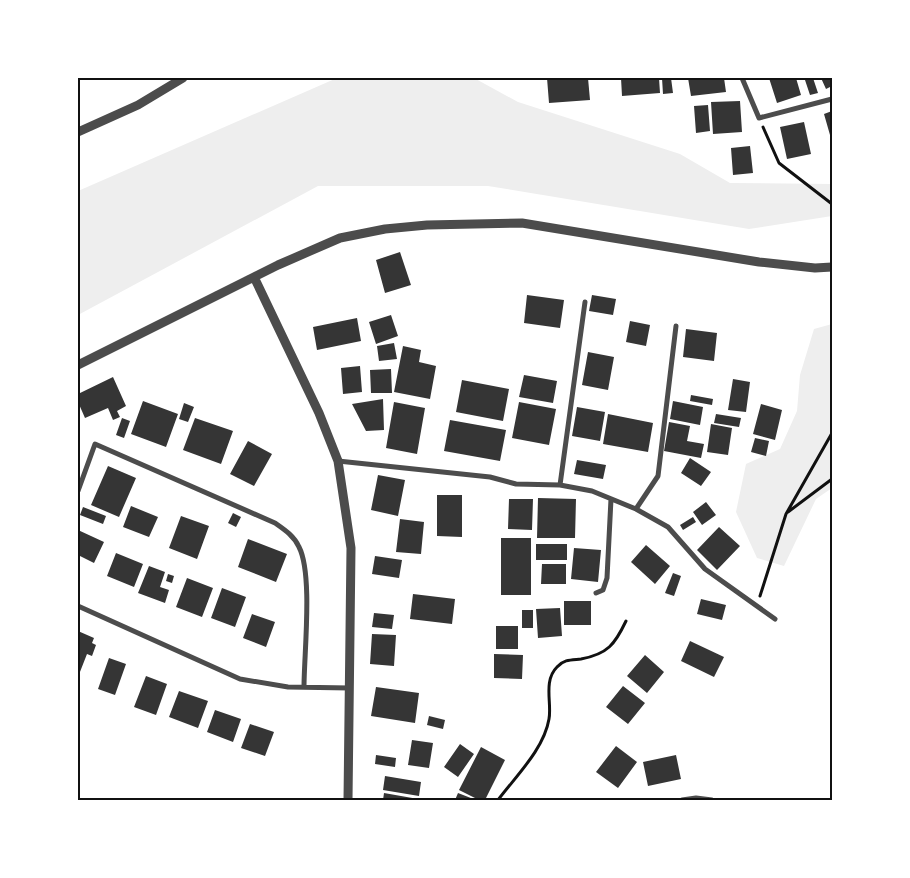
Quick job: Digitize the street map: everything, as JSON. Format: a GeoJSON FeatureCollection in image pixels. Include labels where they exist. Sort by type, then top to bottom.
{"type":"FeatureCollection","features":[{"type":"Feature","properties":{"kind":"street"},"geometry":{"type":"LineString","coordinates":[[78,132],[138,105],[183,78]]}},
{"type":"Feature","properties":{"kind":"street"},"geometry":{"type":"LineString","coordinates":[[742,78],[759,118],[832,99]]}},
{"type":"Feature","properties":{"kind":"street"},"geometry":{"type":"LineString","coordinates":[[78,365],[254,277],[340,238],[385,228],[522,223],[759,262],[815,268],[832,267]]}},
{"type":"Feature","properties":{"kind":"street"},"geometry":{"type":"LineString","coordinates":[[254,277],[320,413],[338,461],[351,548],[348,800]]}},
{"type":"Feature","properties":{"kind":"street"},"geometry":{"type":"LineString","coordinates":[[560,485],[585,302]]}},
{"type":"Feature","properties":{"kind":"street"},"geometry":{"type":"LineString","coordinates":[[636,509],[658,476],[676,326]]}},
{"type":"Feature","properties":{"kind":"street"},"geometry":{"type":"LineString","coordinates":[[78,491],[95,444],[275,523],[293,536],[304,557],[306,582],[304,687]]}},
{"type":"Feature","properties":{"kind":"street"},"geometry":{"type":"LineString","coordinates":[[338,461],[470,475],[516,484],[560,485],[592,491],[636,509],[668,527],[705,569],[775,618]]}},
{"type":"Feature","properties":{"kind":"street"},"geometry":{"type":"LineString","coordinates":[[596,593],[603,590],[607,578],[611,499]]}},
{"type":"Feature","properties":{"kind":"street"},"geometry":{"type":"LineString","coordinates":[[78,606],[240,679],[270,685],[350,688]]}},
{"type":"Feature","properties":{"kind":"street"},"geometry":{"type":"LineString","coordinates":[[682,800],[696,798],[712,800]]}},
{"type":"Feature","properties":{"kind":"path"},"geometry":{"type":"LineString","coordinates":[[759,118],[779,163],[832,204]]}},
{"type":"Feature","properties":{"kind":"path"},"geometry":{"type":"LineString","coordinates":[[757,606],[786,514],[816,458],[832,433]]}},
{"type":"Feature","properties":{"kind":"path"},"geometry":{"type":"LineString","coordinates":[[786,514],[832,479]]}},
{"type":"Feature","properties":{"kind":"path"},"geometry":{"type":"LineString","coordinates":[[498,800],[545,732],[550,718],[548,690],[556,667],[567,660],[581,659],[606,650],[616,642],[626,621]]}},
{"type":"Feature","properties":{"kind":"shaded area"},"geometry":{"type":"Polygon","coordinates":[[[337,78],[474,78],[518,102],[680,154],[730,183],[832,184],[832,216],[749,229],[488,186],[318,186],[78,315],[78,191],[337,78]]]}},
{"type":"Feature","properties":{"kind":"shaded area"},"geometry":{"type":"Polygon","coordinates":[[[832,324],[832,488],[816,499],[784,566],[757,558],[736,512],[746,464],[780,449],[797,411],[800,375],[814,329],[832,324]]]}},
{"type":"Feature","properties":{"kind":"building"},"geometry":{"type":"Polygon","coordinates":[[[547,78],[588,78],[590,100],[549,103],[547,78]]]}},
{"type":"Feature","properties":{"kind":"building"},"geometry":{"type":"Polygon","coordinates":[[[621,78],[659,78],[660,93],[622,96],[621,78]]]}},
{"type":"Feature","properties":{"kind":"building"},"geometry":{"type":"Polygon","coordinates":[[[662,78],[671,78],[673,93],[663,94],[662,78]]]}},
{"type":"Feature","properties":{"kind":"building"},"geometry":{"type":"Polygon","coordinates":[[[688,78],[724,78],[726,92],[691,96],[688,78]]]}},
{"type":"Feature","properties":{"kind":"building"},"geometry":{"type":"Polygon","coordinates":[[[769,78],[796,78],[801,95],[777,103],[769,78]]]}},
{"type":"Feature","properties":{"kind":"building"},"geometry":{"type":"Polygon","coordinates":[[[813,78],[818,93],[810,95],[805,80],[813,78]]]}},
{"type":"Feature","properties":{"kind":"building"},"geometry":{"type":"Polygon","coordinates":[[[821,78],[832,78],[832,86],[826,89],[821,78]]]}},
{"type":"Feature","properties":{"kind":"building"},"geometry":{"type":"Polygon","coordinates":[[[740,101],[742,132],[713,134],[711,102],[740,101]]]}},
{"type":"Feature","properties":{"kind":"building"},"geometry":{"type":"Polygon","coordinates":[[[708,105],[710,131],[696,133],[694,106],[708,105]]]}},
{"type":"Feature","properties":{"kind":"building"},"geometry":{"type":"Polygon","coordinates":[[[832,111],[832,142],[824,114],[832,111]]]}},
{"type":"Feature","properties":{"kind":"building"},"geometry":{"type":"Polygon","coordinates":[[[804,122],[811,154],[787,159],[780,127],[804,122]]]}},
{"type":"Feature","properties":{"kind":"building"},"geometry":{"type":"Polygon","coordinates":[[[750,146],[753,173],[733,175],[731,148],[750,146]]]}},
{"type":"Feature","properties":{"kind":"building"},"geometry":{"type":"Polygon","coordinates":[[[400,252],[411,285],[385,293],[376,260],[400,252]]]}},
{"type":"Feature","properties":{"kind":"building"},"geometry":{"type":"Polygon","coordinates":[[[527,295],[564,300],[560,328],[524,323],[527,295]]]}},
{"type":"Feature","properties":{"kind":"building"},"geometry":{"type":"Polygon","coordinates":[[[592,295],[616,299],[613,315],[589,311],[592,295]]]}},
{"type":"Feature","properties":{"kind":"building"},"geometry":{"type":"Polygon","coordinates":[[[391,315],[398,336],[376,344],[369,322],[391,315]]]}},
{"type":"Feature","properties":{"kind":"building"},"geometry":{"type":"Polygon","coordinates":[[[357,318],[361,341],[317,350],[313,327],[357,318]]]}},
{"type":"Feature","properties":{"kind":"building"},"geometry":{"type":"Polygon","coordinates":[[[630,321],[650,325],[646,346],[626,342],[630,321]]]}},
{"type":"Feature","properties":{"kind":"building"},"geometry":{"type":"Polygon","coordinates":[[[686,329],[717,333],[714,361],[683,357],[686,329]]]}},
{"type":"Feature","properties":{"kind":"building"},"geometry":{"type":"Polygon","coordinates":[[[394,343],[397,359],[379,361],[377,346],[394,343]]]}},
{"type":"Feature","properties":{"kind":"building"},"geometry":{"type":"Polygon","coordinates":[[[403,346],[421,350],[419,362],[436,366],[430,399],[394,392],[403,346]]]}},
{"type":"Feature","properties":{"kind":"building"},"geometry":{"type":"Polygon","coordinates":[[[588,352],[614,357],[608,390],[582,385],[588,352]]]}},
{"type":"Feature","properties":{"kind":"building"},"geometry":{"type":"Polygon","coordinates":[[[360,366],[362,392],[343,394],[341,368],[360,366]]]}},
{"type":"Feature","properties":{"kind":"building"},"geometry":{"type":"Polygon","coordinates":[[[391,369],[392,393],[371,393],[370,370],[391,369]]]}},
{"type":"Feature","properties":{"kind":"building"},"geometry":{"type":"Polygon","coordinates":[[[524,375],[557,381],[553,403],[519,397],[524,375]]]}},
{"type":"Feature","properties":{"kind":"building"},"geometry":{"type":"Polygon","coordinates":[[[113,377],[126,406],[117,411],[120,417],[113,420],[108,408],[85,418],[78,402],[78,394],[113,377]]]}},
{"type":"Feature","properties":{"kind":"building"},"geometry":{"type":"Polygon","coordinates":[[[733,379],[750,382],[746,412],[728,410],[733,379]]]}},
{"type":"Feature","properties":{"kind":"building"},"geometry":{"type":"Polygon","coordinates":[[[462,380],[509,389],[503,421],[456,412],[462,380]]]}},
{"type":"Feature","properties":{"kind":"building"},"geometry":{"type":"Polygon","coordinates":[[[691,395],[713,399],[712,405],[690,401],[691,395]]]}},
{"type":"Feature","properties":{"kind":"building"},"geometry":{"type":"Polygon","coordinates":[[[383,399],[384,430],[366,431],[352,404],[383,399]]]}},
{"type":"Feature","properties":{"kind":"building"},"geometry":{"type":"Polygon","coordinates":[[[143,401],[178,414],[166,447],[131,434],[143,401]]]}},
{"type":"Feature","properties":{"kind":"building"},"geometry":{"type":"Polygon","coordinates":[[[673,401],[703,407],[700,425],[670,419],[673,401]]]}},
{"type":"Feature","properties":{"kind":"building"},"geometry":{"type":"Polygon","coordinates":[[[394,402],[425,408],[417,454],[386,448],[394,402]]]}},
{"type":"Feature","properties":{"kind":"building"},"geometry":{"type":"Polygon","coordinates":[[[519,402],[556,409],[549,445],[512,438],[519,402]]]}},
{"type":"Feature","properties":{"kind":"building"},"geometry":{"type":"Polygon","coordinates":[[[184,403],[194,407],[188,422],[179,419],[184,403]]]}},
{"type":"Feature","properties":{"kind":"building"},"geometry":{"type":"Polygon","coordinates":[[[761,404],[782,410],[775,440],[753,434],[761,404]]]}},
{"type":"Feature","properties":{"kind":"building"},"geometry":{"type":"Polygon","coordinates":[[[577,407],[605,412],[600,441],[572,436],[577,407]]]}},
{"type":"Feature","properties":{"kind":"building"},"geometry":{"type":"Polygon","coordinates":[[[608,414],[653,423],[648,452],[603,444],[608,414]]]}},
{"type":"Feature","properties":{"kind":"building"},"geometry":{"type":"Polygon","coordinates":[[[716,414],[741,418],[739,427],[714,423],[716,414]]]}},
{"type":"Feature","properties":{"kind":"building"},"geometry":{"type":"Polygon","coordinates":[[[122,418],[130,421],[124,438],[116,435],[122,418]]]}},
{"type":"Feature","properties":{"kind":"building"},"geometry":{"type":"Polygon","coordinates":[[[195,418],[233,431],[221,464],[183,450],[195,418]]]}},
{"type":"Feature","properties":{"kind":"building"},"geometry":{"type":"Polygon","coordinates":[[[450,420],[506,430],[500,461],[444,451],[450,420]]]}},
{"type":"Feature","properties":{"kind":"building"},"geometry":{"type":"Polygon","coordinates":[[[669,422],[690,426],[687,441],[704,444],[701,458],[664,451],[669,422]]]}},
{"type":"Feature","properties":{"kind":"building"},"geometry":{"type":"Polygon","coordinates":[[[711,424],[732,428],[728,455],[707,452],[711,424]]]}},
{"type":"Feature","properties":{"kind":"building"},"geometry":{"type":"Polygon","coordinates":[[[755,438],[769,441],[766,456],[751,452],[755,438]]]}},
{"type":"Feature","properties":{"kind":"building"},"geometry":{"type":"Polygon","coordinates":[[[248,441],[272,454],[254,486],[230,474],[248,441]]]}},
{"type":"Feature","properties":{"kind":"building"},"geometry":{"type":"Polygon","coordinates":[[[690,458],[711,472],[701,486],[681,473],[690,458]]]}},
{"type":"Feature","properties":{"kind":"building"},"geometry":{"type":"Polygon","coordinates":[[[577,460],[606,465],[603,479],[574,474],[577,460]]]}},
{"type":"Feature","properties":{"kind":"building"},"geometry":{"type":"Polygon","coordinates":[[[108,466],[136,478],[119,517],[91,505],[108,466]]]}},
{"type":"Feature","properties":{"kind":"building"},"geometry":{"type":"Polygon","coordinates":[[[378,475],[405,480],[398,516],[371,510],[378,475]]]}},
{"type":"Feature","properties":{"kind":"building"},"geometry":{"type":"Polygon","coordinates":[[[437,495],[462,495],[462,537],[437,536],[437,495]]]}},
{"type":"Feature","properties":{"kind":"building"},"geometry":{"type":"Polygon","coordinates":[[[538,498],[576,499],[575,538],[537,538],[538,498]]]}},
{"type":"Feature","properties":{"kind":"building"},"geometry":{"type":"Polygon","coordinates":[[[509,499],[533,499],[532,530],[508,529],[509,499]]]}},
{"type":"Feature","properties":{"kind":"building"},"geometry":{"type":"Polygon","coordinates":[[[706,502],[716,515],[702,525],[693,512],[706,502]]]}},
{"type":"Feature","properties":{"kind":"building"},"geometry":{"type":"Polygon","coordinates":[[[131,506],[158,517],[149,537],[123,527],[131,506]]]}},
{"type":"Feature","properties":{"kind":"building"},"geometry":{"type":"Polygon","coordinates":[[[83,507],[106,516],[103,524],[80,515],[83,507]]]}},
{"type":"Feature","properties":{"kind":"building"},"geometry":{"type":"Polygon","coordinates":[[[233,513],[241,517],[236,527],[228,523],[233,513]]]}},
{"type":"Feature","properties":{"kind":"building"},"geometry":{"type":"Polygon","coordinates":[[[181,516],[209,526],[197,559],[169,548],[181,516]]]}},
{"type":"Feature","properties":{"kind":"building"},"geometry":{"type":"Polygon","coordinates":[[[693,517],[696,522],[683,530],[680,525],[693,517]]]}},
{"type":"Feature","properties":{"kind":"building"},"geometry":{"type":"Polygon","coordinates":[[[400,519],[424,522],[421,554],[396,552],[400,519]]]}},
{"type":"Feature","properties":{"kind":"building"},"geometry":{"type":"Polygon","coordinates":[[[719,527],[740,546],[717,570],[697,550],[719,527]]]}},
{"type":"Feature","properties":{"kind":"building"},"geometry":{"type":"Polygon","coordinates":[[[78,530],[104,542],[94,563],[78,555],[78,530]]]}},
{"type":"Feature","properties":{"kind":"building"},"geometry":{"type":"Polygon","coordinates":[[[501,538],[531,538],[531,595],[501,595],[501,538]]]}},
{"type":"Feature","properties":{"kind":"building"},"geometry":{"type":"Polygon","coordinates":[[[248,539],[287,554],[276,582],[238,567],[248,539]]]}},
{"type":"Feature","properties":{"kind":"building"},"geometry":{"type":"Polygon","coordinates":[[[536,544],[567,544],[567,560],[536,560],[536,544]]]}},
{"type":"Feature","properties":{"kind":"building"},"geometry":{"type":"Polygon","coordinates":[[[646,545],[670,566],[655,584],[631,562],[646,545]]]}},
{"type":"Feature","properties":{"kind":"building"},"geometry":{"type":"Polygon","coordinates":[[[574,548],[601,550],[598,582],[571,579],[574,548]]]}},
{"type":"Feature","properties":{"kind":"building"},"geometry":{"type":"Polygon","coordinates":[[[116,553],[143,564],[134,587],[107,576],[116,553]]]}},
{"type":"Feature","properties":{"kind":"building"},"geometry":{"type":"Polygon","coordinates":[[[375,556],[402,560],[399,578],[372,574],[375,556]]]}},
{"type":"Feature","properties":{"kind":"building"},"geometry":{"type":"Polygon","coordinates":[[[542,564],[566,564],[566,584],[541,584],[542,564]]]}},
{"type":"Feature","properties":{"kind":"building"},"geometry":{"type":"Polygon","coordinates":[[[149,566],[165,572],[160,587],[169,590],[165,603],[138,593],[149,566]]]}},
{"type":"Feature","properties":{"kind":"building"},"geometry":{"type":"Polygon","coordinates":[[[673,573],[681,576],[674,596],[665,593],[673,573]]]}},
{"type":"Feature","properties":{"kind":"building"},"geometry":{"type":"Polygon","coordinates":[[[168,574],[174,576],[172,583],[166,581],[168,574]]]}},
{"type":"Feature","properties":{"kind":"building"},"geometry":{"type":"Polygon","coordinates":[[[187,578],[213,588],[202,617],[176,607],[187,578]]]}},
{"type":"Feature","properties":{"kind":"building"},"geometry":{"type":"Polygon","coordinates":[[[222,588],[246,597],[235,627],[211,618],[222,588]]]}},
{"type":"Feature","properties":{"kind":"building"},"geometry":{"type":"Polygon","coordinates":[[[413,594],[455,599],[452,624],[410,619],[413,594]]]}},
{"type":"Feature","properties":{"kind":"building"},"geometry":{"type":"Polygon","coordinates":[[[701,599],[726,605],[722,620],[697,614],[701,599]]]}},
{"type":"Feature","properties":{"kind":"building"},"geometry":{"type":"Polygon","coordinates":[[[564,601],[591,601],[591,625],[564,625],[564,601]]]}},
{"type":"Feature","properties":{"kind":"building"},"geometry":{"type":"Polygon","coordinates":[[[560,608],[562,636],[538,638],[536,609],[560,608]]]}},
{"type":"Feature","properties":{"kind":"building"},"geometry":{"type":"Polygon","coordinates":[[[522,610],[533,610],[533,628],[522,628],[522,610]]]}},
{"type":"Feature","properties":{"kind":"building"},"geometry":{"type":"Polygon","coordinates":[[[374,613],[394,615],[392,629],[372,627],[374,613]]]}},
{"type":"Feature","properties":{"kind":"building"},"geometry":{"type":"Polygon","coordinates":[[[252,614],[275,622],[266,647],[243,638],[252,614]]]}},
{"type":"Feature","properties":{"kind":"building"},"geometry":{"type":"Polygon","coordinates":[[[496,626],[518,626],[518,649],[496,649],[496,626]]]}},
{"type":"Feature","properties":{"kind":"building"},"geometry":{"type":"Polygon","coordinates":[[[78,631],[94,638],[92,643],[96,645],[92,656],[87,654],[78,677],[78,631]]]}},
{"type":"Feature","properties":{"kind":"building"},"geometry":{"type":"Polygon","coordinates":[[[372,634],[396,635],[394,666],[370,664],[372,634]]]}},
{"type":"Feature","properties":{"kind":"building"},"geometry":{"type":"Polygon","coordinates":[[[690,641],[724,657],[714,677],[681,661],[690,641]]]}},
{"type":"Feature","properties":{"kind":"building"},"geometry":{"type":"Polygon","coordinates":[[[494,654],[523,655],[522,679],[494,678],[494,654]]]}},
{"type":"Feature","properties":{"kind":"building"},"geometry":{"type":"Polygon","coordinates":[[[645,655],[664,672],[647,693],[627,676],[645,655]]]}},
{"type":"Feature","properties":{"kind":"building"},"geometry":{"type":"Polygon","coordinates":[[[109,658],[126,664],[115,695],[98,689],[109,658]]]}},
{"type":"Feature","properties":{"kind":"building"},"geometry":{"type":"Polygon","coordinates":[[[146,676],[167,684],[156,715],[134,707],[146,676]]]}},
{"type":"Feature","properties":{"kind":"building"},"geometry":{"type":"Polygon","coordinates":[[[623,686],[645,703],[628,724],[606,707],[623,686]]]}},
{"type":"Feature","properties":{"kind":"building"},"geometry":{"type":"Polygon","coordinates":[[[376,687],[419,693],[415,723],[371,716],[376,687]]]}},
{"type":"Feature","properties":{"kind":"building"},"geometry":{"type":"Polygon","coordinates":[[[179,691],[208,701],[198,728],[169,717],[179,691]]]}},
{"type":"Feature","properties":{"kind":"building"},"geometry":{"type":"Polygon","coordinates":[[[215,710],[241,719],[233,742],[207,732],[215,710]]]}},
{"type":"Feature","properties":{"kind":"building"},"geometry":{"type":"Polygon","coordinates":[[[429,716],[445,720],[443,729],[427,725],[429,716]]]}},
{"type":"Feature","properties":{"kind":"building"},"geometry":{"type":"Polygon","coordinates":[[[250,724],[274,732],[265,756],[241,748],[250,724]]]}},
{"type":"Feature","properties":{"kind":"building"},"geometry":{"type":"Polygon","coordinates":[[[412,740],[433,743],[429,768],[408,765],[412,740]]]}},
{"type":"Feature","properties":{"kind":"building"},"geometry":{"type":"Polygon","coordinates":[[[460,744],[474,754],[458,777],[444,767],[460,744]]]}},
{"type":"Feature","properties":{"kind":"building"},"geometry":{"type":"Polygon","coordinates":[[[616,746],[637,762],[618,788],[596,772],[616,746]]]}},
{"type":"Feature","properties":{"kind":"building"},"geometry":{"type":"Polygon","coordinates":[[[481,747],[505,760],[485,800],[479,800],[459,790],[481,747]]]}},
{"type":"Feature","properties":{"kind":"building"},"geometry":{"type":"Polygon","coordinates":[[[376,755],[396,758],[395,767],[375,764],[376,755]]]}},
{"type":"Feature","properties":{"kind":"building"},"geometry":{"type":"Polygon","coordinates":[[[676,755],[681,779],[648,786],[643,762],[676,755]]]}},
{"type":"Feature","properties":{"kind":"building"},"geometry":{"type":"Polygon","coordinates":[[[385,776],[421,782],[419,796],[383,790],[385,776]]]}},
{"type":"Feature","properties":{"kind":"building"},"geometry":{"type":"Polygon","coordinates":[[[384,793],[418,799],[418,800],[383,800],[384,793]]]}},
{"type":"Feature","properties":{"kind":"building"},"geometry":{"type":"Polygon","coordinates":[[[458,793],[476,800],[455,800],[458,793]]]}}]}
